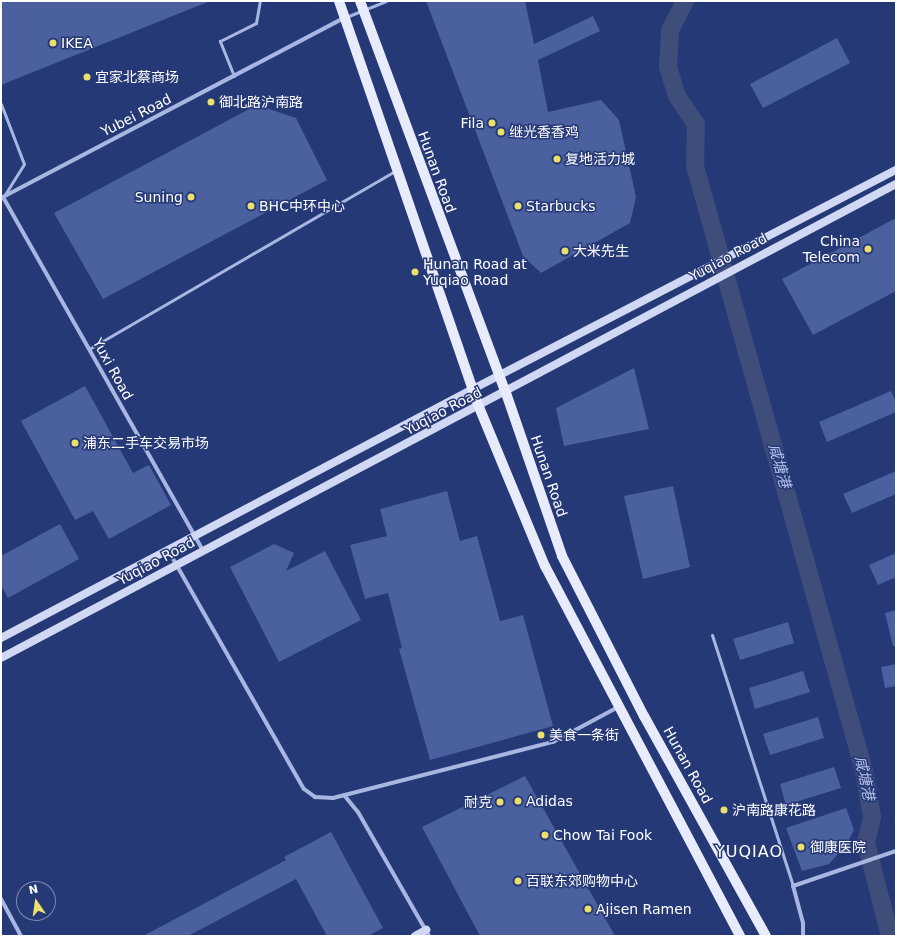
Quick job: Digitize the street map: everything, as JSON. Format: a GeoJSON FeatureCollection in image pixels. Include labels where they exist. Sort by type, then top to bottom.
{"type":"FeatureCollection","features":[{"type":"Feature","properties":{"kind":"main road"},"geometry":{"type":"LineString","coordinates":[[339,1],[479,407],[545,566],[740,936]]}},
{"type":"Feature","properties":{"kind":"main road","name":"Hunan Road"},"geometry":{"type":"LineString","coordinates":[[360,1],[498,377],[506,393],[562,556],[644,716],[766,936]]}},
{"type":"Feature","properties":{"kind":"main road","name":"Yuqiao Road"},"geometry":{"type":"LineString","coordinates":[[1,638],[473,389],[896,170]]}},
{"type":"Feature","properties":{"kind":"main road","name":"Yuqiao Road"},"geometry":{"type":"LineString","coordinates":[[1,658],[506,393],[689,292],[896,184]]}},
{"type":"Feature","properties":{"kind":"main road"},"geometry":{"type":"LineString","coordinates":[[415,936],[427,933]]}},
{"type":"Feature","properties":{"kind":"street","name":"Yubei Road"},"geometry":{"type":"LineString","coordinates":[[2,198],[345,17]]}},
{"type":"Feature","properties":{"kind":"street","name":"Yuxi Road"},"geometry":{"type":"LineString","coordinates":[[2,198],[203,551]]}},
{"type":"Feature","properties":{"kind":"street"},"geometry":{"type":"LineString","coordinates":[[168,550],[304,789],[315,797],[344,795],[553,742],[574,733],[618,707]]}},
{"type":"Feature","properties":{"kind":"street"},"geometry":{"type":"LineString","coordinates":[[344,795],[358,812],[427,933]]}},
{"type":"Feature","properties":{"kind":"street"},"geometry":{"type":"LineString","coordinates":[[803,936],[803,923],[792,886],[896,851]]}},
{"type":"Feature","properties":{"kind":"street"},"geometry":{"type":"LineString","coordinates":[[1,899],[21,936]]}},
{"type":"Feature","properties":{"kind":"lane"},"geometry":{"type":"LineString","coordinates":[[234,76],[220,42],[256,23],[260,1]]}},
{"type":"Feature","properties":{"kind":"lane"},"geometry":{"type":"LineString","coordinates":[[345,17],[386,1]]}},
{"type":"Feature","properties":{"kind":"lane"},"geometry":{"type":"LineString","coordinates":[[1,104],[24,164],[2,198]]}},
{"type":"Feature","properties":{"kind":"lane"},"geometry":{"type":"LineString","coordinates":[[89,349],[398,169]]}},
{"type":"Feature","properties":{"kind":"lane"},"geometry":{"type":"LineString","coordinates":[[712,635],[792,886]]}},
{"type":"Feature","properties":{"kind":"building","name":"IKEA"},"geometry":{"type":"Polygon","coordinates":[[[1,1],[210,1],[1,85],[1,1]]]}},
{"type":"Feature","properties":{"kind":"building","name":"复地活力城"},"geometry":{"type":"Polygon","coordinates":[[[426,1],[525,1],[534,44],[593,16],[600,31],[538,60],[548,112],[601,100],[619,120],[636,197],[630,223],[541,273],[523,256],[426,1]]]}},
{"type":"Feature","properties":{"kind":"building"},"geometry":{"type":"Polygon","coordinates":[[[837,38],[850,63],[763,108],[750,84],[837,38]]]}},
{"type":"Feature","properties":{"kind":"building","name":"Suning"},"geometry":{"type":"Polygon","coordinates":[[[257,105],[296,118],[327,180],[103,299],[54,213],[257,105]]]}},
{"type":"Feature","properties":{"kind":"building","name":"China Telecom"},"geometry":{"type":"Polygon","coordinates":[[[896,218],[896,291],[813,335],[782,279],[896,218]]]}},
{"type":"Feature","properties":{"kind":"building"},"geometry":{"type":"Polygon","coordinates":[[[634,368],[649,429],[564,446],[556,408],[634,368]]]}},
{"type":"Feature","properties":{"kind":"building","name":"浦东二手车交易市场"},"geometry":{"type":"Polygon","coordinates":[[[85,386],[133,473],[149,465],[171,505],[109,539],[93,511],[75,520],[21,421],[85,386]]]}},
{"type":"Feature","properties":{"kind":"building"},"geometry":{"type":"Polygon","coordinates":[[[891,391],[896,402],[896,412],[827,442],[819,422],[891,391]]]}},
{"type":"Feature","properties":{"kind":"building"},"geometry":{"type":"Polygon","coordinates":[[[896,471],[896,494],[852,513],[843,494],[896,471]]]}},
{"type":"Feature","properties":{"kind":"building"},"geometry":{"type":"Polygon","coordinates":[[[673,486],[690,567],[643,579],[624,496],[673,486]]]}},
{"type":"Feature","properties":{"kind":"building"},"geometry":{"type":"Polygon","coordinates":[[[447,491],[460,541],[477,536],[500,621],[523,615],[553,726],[430,760],[399,649],[402,648],[388,593],[365,599],[350,545],[387,536],[380,509],[447,491]]]}},
{"type":"Feature","properties":{"kind":"building"},"geometry":{"type":"Polygon","coordinates":[[[60,524],[79,559],[8,598],[1,585],[1,556],[60,524]]]}},
{"type":"Feature","properties":{"kind":"building"},"geometry":{"type":"Polygon","coordinates":[[[274,544],[294,553],[286,571],[325,551],[361,620],[279,662],[230,567],[274,544]]]}},
{"type":"Feature","properties":{"kind":"building"},"geometry":{"type":"Polygon","coordinates":[[[896,553],[896,577],[878,585],[869,565],[896,553]]]}},
{"type":"Feature","properties":{"kind":"building"},"geometry":{"type":"Polygon","coordinates":[[[896,610],[896,646],[893,646],[885,613],[896,610]]]}},
{"type":"Feature","properties":{"kind":"building"},"geometry":{"type":"Polygon","coordinates":[[[788,622],[794,643],[740,660],[733,639],[788,622]]]}},
{"type":"Feature","properties":{"kind":"building"},"geometry":{"type":"Polygon","coordinates":[[[896,664],[896,686],[885,688],[881,667],[896,664]]]}},
{"type":"Feature","properties":{"kind":"building"},"geometry":{"type":"Polygon","coordinates":[[[803,671],[810,692],[755,709],[749,688],[803,671]]]}},
{"type":"Feature","properties":{"kind":"building"},"geometry":{"type":"Polygon","coordinates":[[[818,717],[824,738],[770,755],[763,734],[818,717]]]}},
{"type":"Feature","properties":{"kind":"building"},"geometry":{"type":"Polygon","coordinates":[[[834,767],[841,788],[786,805],[780,784],[834,767]]]}},
{"type":"Feature","properties":{"kind":"building","name":"百联东郊购物中心"},"geometry":{"type":"Polygon","coordinates":[[[525,776],[615,936],[480,936],[422,827],[525,776]]]}},
{"type":"Feature","properties":{"kind":"building","name":"御康医院"},"geometry":{"type":"Polygon","coordinates":[[[846,808],[854,830],[846,845],[829,864],[802,871],[786,828],[846,808]]]}},
{"type":"Feature","properties":{"kind":"building"},"geometry":{"type":"Polygon","coordinates":[[[331,832],[383,928],[368,936],[327,936],[296,879],[188,936],[143,936],[286,860],[284,857],[331,832]]]}},
{"type":"Feature","properties":{"kind":"waterway","name":"咸塘港"},"geometry":{"type":"LineString","coordinates":[[685,1],[670,30],[668,67],[677,96],[696,124],[695,166],[864,771],[872,817],[866,843],[890,936]]}},
{"type":"Feature","properties":{"kind":"place","name":"IKEA"},"geometry":{"type":"Point","coordinates":[53,43]}},
{"type":"Feature","properties":{"kind":"place","name":"宜家北蔡商场"},"geometry":{"type":"Point","coordinates":[87,77]}},
{"type":"Feature","properties":{"kind":"place","name":"御北路沪南路"},"geometry":{"type":"Point","coordinates":[211,102]}},
{"type":"Feature","properties":{"kind":"place","name":"Fila"},"geometry":{"type":"Point","coordinates":[492,123]}},
{"type":"Feature","properties":{"kind":"place","name":"继光香香鸡"},"geometry":{"type":"Point","coordinates":[501,132]}},
{"type":"Feature","properties":{"kind":"place","name":"复地活力城"},"geometry":{"type":"Point","coordinates":[557,159]}},
{"type":"Feature","properties":{"kind":"place","name":"Suning"},"geometry":{"type":"Point","coordinates":[191,197]}},
{"type":"Feature","properties":{"kind":"place","name":"BHC中环中心"},"geometry":{"type":"Point","coordinates":[251,206]}},
{"type":"Feature","properties":{"kind":"place","name":"Starbucks"},"geometry":{"type":"Point","coordinates":[518,206]}},
{"type":"Feature","properties":{"kind":"place","name":"China Telecom"},"geometry":{"type":"Point","coordinates":[868,249]}},
{"type":"Feature","properties":{"kind":"place","name":"大米先生"},"geometry":{"type":"Point","coordinates":[565,251]}},
{"type":"Feature","properties":{"kind":"place","name":"Hunan Road at Yuqiao Road"},"geometry":{"type":"Point","coordinates":[415,272]}},
{"type":"Feature","properties":{"kind":"place","name":"浦东二手车交易市场"},"geometry":{"type":"Point","coordinates":[75,443]}},
{"type":"Feature","properties":{"kind":"place","name":"美食一条街"},"geometry":{"type":"Point","coordinates":[541,735]}},
{"type":"Feature","properties":{"kind":"place","name":"Adidas"},"geometry":{"type":"Point","coordinates":[518,801]}},
{"type":"Feature","properties":{"kind":"place","name":"耐克"},"geometry":{"type":"Point","coordinates":[500,802]}},
{"type":"Feature","properties":{"kind":"place","name":"沪南路康花路"},"geometry":{"type":"Point","coordinates":[724,810]}},
{"type":"Feature","properties":{"kind":"place","name":"Chow Tai Fook"},"geometry":{"type":"Point","coordinates":[545,835]}},
{"type":"Feature","properties":{"kind":"place","name":"御康医院"},"geometry":{"type":"Point","coordinates":[801,847]}},
{"type":"Feature","properties":{"kind":"place","name":"百联东郊购物中心"},"geometry":{"type":"Point","coordinates":[518,881]}},
{"type":"Feature","properties":{"kind":"place","name":"Ajisen Ramen"},"geometry":{"type":"Point","coordinates":[588,909]}},
{"type":"Feature","properties":{"kind":"district","name":"YUQIAO"},"geometry":{"type":"Point","coordinates":[749,852]}}]}
